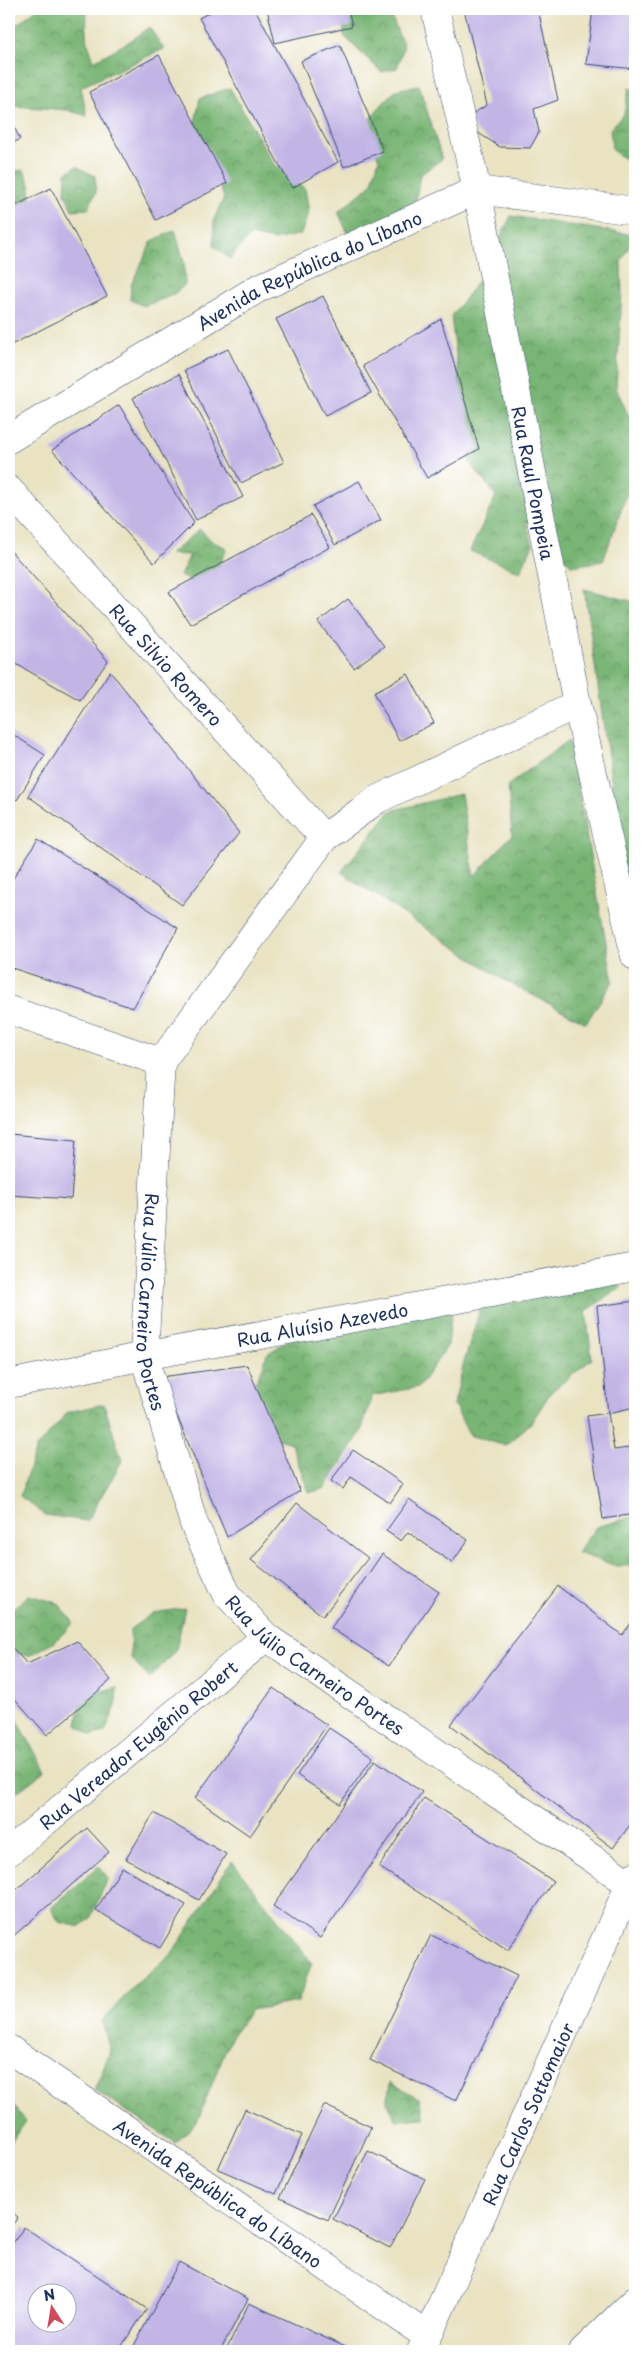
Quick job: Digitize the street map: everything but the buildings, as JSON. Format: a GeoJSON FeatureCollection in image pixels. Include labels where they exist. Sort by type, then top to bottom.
{"type":"FeatureCollection","features":[{"type":"Feature","properties":{"kind":"main road","name":"Rua Raul Pompeia"},"geometry":{"type":"LineString","coordinates":[[435,9],[478,190],[577,704],[635,956]]}},
{"type":"Feature","properties":{"kind":"main road"},"geometry":{"type":"LineString","coordinates":[[478,190],[635,211]]}},
{"type":"Feature","properties":{"kind":"main road","name":"Avenida República do Líbano"},"geometry":{"type":"LineString","coordinates":[[9,439],[259,288],[478,190]]}},
{"type":"Feature","properties":{"kind":"main road","name":"Rua Silvio Romero"},"geometry":{"type":"LineString","coordinates":[[9,490],[324,838]]}},
{"type":"Feature","properties":{"kind":"main road"},"geometry":{"type":"LineString","coordinates":[[9,1010],[161,1062],[324,838],[378,799],[577,704]]}},
{"type":"Feature","properties":{"kind":"main road","name":"Rua Júlio Carneiro Portes"},"geometry":{"type":"LineString","coordinates":[[161,1062],[144,1356],[194,1524],[228,1594],[266,1637],[632,1880]]}},
{"type":"Feature","properties":{"kind":"main road","name":"Rua Aluísio Azevedo"},"geometry":{"type":"LineString","coordinates":[[9,1384],[144,1356],[635,1267]]}},
{"type":"Feature","properties":{"kind":"main road","name":"Rua Vereador Eugênio Robert"},"geometry":{"type":"LineString","coordinates":[[9,1852],[266,1637]]}},
{"type":"Feature","properties":{"kind":"main road","name":"Rua Carlos Sottomaior"},"geometry":{"type":"LineString","coordinates":[[424,2344],[632,1880]]}},
{"type":"Feature","properties":{"kind":"main road","name":"Avenida República do Líbano"},"geometry":{"type":"LineString","coordinates":[[9,2048],[424,2344]]}},
{"type":"Feature","properties":{"kind":"main road"},"geometry":{"type":"LineString","coordinates":[[583,2351],[635,2301]]}},
{"type":"Feature","properties":{"kind":"main road"},"geometry":{"type":"LineString","coordinates":[[614,2351],[635,2306]]}},
{"type":"Feature","properties":{"kind":"green space"},"geometry":{"type":"Polygon","coordinates":[[[37,9],[76,9],[87,13],[86,38],[94,61],[132,40],[149,27],[164,49],[81,87],[87,116],[67,110],[14,106],[9,98],[9,30],[37,9]]]}},
{"type":"Feature","properties":{"kind":"green space"},"geometry":{"type":"Polygon","coordinates":[[[350,9],[391,9],[394,23],[404,46],[397,68],[381,72],[344,36],[344,18],[350,9]]]}},
{"type":"Feature","properties":{"kind":"green space"},"geometry":{"type":"Polygon","coordinates":[[[419,85],[442,159],[420,175],[415,206],[350,238],[338,212],[371,185],[379,159],[365,129],[374,113],[396,90],[419,85]]]}},
{"type":"Feature","properties":{"kind":"green space"},"geometry":{"type":"Polygon","coordinates":[[[230,88],[273,163],[305,189],[309,211],[301,234],[274,240],[251,235],[230,259],[214,246],[214,219],[224,198],[214,169],[192,137],[200,98],[230,88]]]}},
{"type":"Feature","properties":{"kind":"green space"},"geometry":{"type":"Polygon","coordinates":[[[629,88],[635,90],[635,128],[625,159],[612,150],[610,129],[624,114],[629,88]]]}},
{"type":"Feature","properties":{"kind":"green space"},"geometry":{"type":"Polygon","coordinates":[[[76,166],[95,176],[96,192],[88,209],[72,210],[65,193],[66,173],[76,166]]]}},
{"type":"Feature","properties":{"kind":"green space"},"geometry":{"type":"Polygon","coordinates":[[[24,170],[30,184],[31,204],[9,216],[9,172],[24,170]]]}},
{"type":"Feature","properties":{"kind":"green space"},"geometry":{"type":"Polygon","coordinates":[[[511,216],[635,235],[621,262],[622,293],[616,388],[635,430],[628,491],[603,561],[572,566],[525,519],[533,545],[520,572],[470,551],[496,496],[470,463],[451,317],[478,281],[511,216]]]}},
{"type":"Feature","properties":{"kind":"green space"},"geometry":{"type":"Polygon","coordinates":[[[175,230],[184,262],[185,285],[171,296],[144,306],[130,300],[131,285],[152,241],[175,230]]]}},
{"type":"Feature","properties":{"kind":"green space"},"geometry":{"type":"Polygon","coordinates":[[[200,529],[213,542],[227,548],[215,574],[198,584],[180,576],[190,555],[170,554],[200,529]]]}},
{"type":"Feature","properties":{"kind":"green space"},"geometry":{"type":"Polygon","coordinates":[[[584,589],[635,602],[634,938],[584,589]]]}},
{"type":"Feature","properties":{"kind":"green space"},"geometry":{"type":"Polygon","coordinates":[[[569,740],[613,981],[586,1023],[504,980],[341,872],[390,811],[461,794],[474,876],[512,835],[508,785],[569,740]]]}},
{"type":"Feature","properties":{"kind":"green space"},"geometry":{"type":"Polygon","coordinates":[[[601,1273],[622,1287],[586,1311],[592,1359],[551,1392],[531,1423],[506,1446],[469,1435],[454,1404],[464,1362],[482,1303],[527,1302],[550,1287],[601,1273]]]}},
{"type":"Feature","properties":{"kind":"green space"},"geometry":{"type":"Polygon","coordinates":[[[452,1308],[448,1345],[419,1387],[372,1396],[361,1432],[325,1488],[309,1493],[291,1443],[262,1434],[247,1398],[263,1367],[267,1354],[293,1337],[452,1308]]]}},
{"type":"Feature","properties":{"kind":"green space"},"geometry":{"type":"Polygon","coordinates":[[[104,1404],[122,1461],[87,1521],[45,1515],[20,1496],[36,1448],[68,1412],[104,1404]]]}},
{"type":"Feature","properties":{"kind":"green space"},"geometry":{"type":"Polygon","coordinates":[[[635,1516],[635,1566],[617,1566],[577,1553],[596,1527],[635,1516]]]}},
{"type":"Feature","properties":{"kind":"green space"},"geometry":{"type":"Polygon","coordinates":[[[29,1595],[58,1603],[74,1623],[53,1643],[28,1656],[9,1651],[9,1612],[29,1595]]]}},
{"type":"Feature","properties":{"kind":"green space"},"geometry":{"type":"Polygon","coordinates":[[[185,1608],[176,1650],[150,1679],[131,1658],[130,1629],[153,1613],[185,1608]]]}},
{"type":"Feature","properties":{"kind":"green space"},"geometry":{"type":"Polygon","coordinates":[[[117,1687],[116,1706],[105,1732],[91,1735],[77,1725],[82,1696],[117,1687]]]}},
{"type":"Feature","properties":{"kind":"green space"},"geometry":{"type":"Polygon","coordinates":[[[9,1708],[15,1715],[45,1771],[9,1798],[9,1708]]]}},
{"type":"Feature","properties":{"kind":"green space"},"geometry":{"type":"Polygon","coordinates":[[[232,1861],[312,1963],[298,2002],[251,2010],[229,2041],[197,2122],[176,2143],[94,2090],[110,2052],[102,2021],[136,1984],[170,1956],[232,1861]]]}},
{"type":"Feature","properties":{"kind":"green space"},"geometry":{"type":"Polygon","coordinates":[[[99,1866],[108,1878],[90,1919],[80,1927],[59,1922],[51,1908],[99,1866]]]}},
{"type":"Feature","properties":{"kind":"green space"},"geometry":{"type":"Polygon","coordinates":[[[390,2082],[420,2099],[425,2118],[396,2120],[387,2102],[390,2082]]]}},
{"type":"Feature","properties":{"kind":"green space"},"geometry":{"type":"Polygon","coordinates":[[[9,2098],[25,2121],[9,2146],[9,2098]]]}}]}
